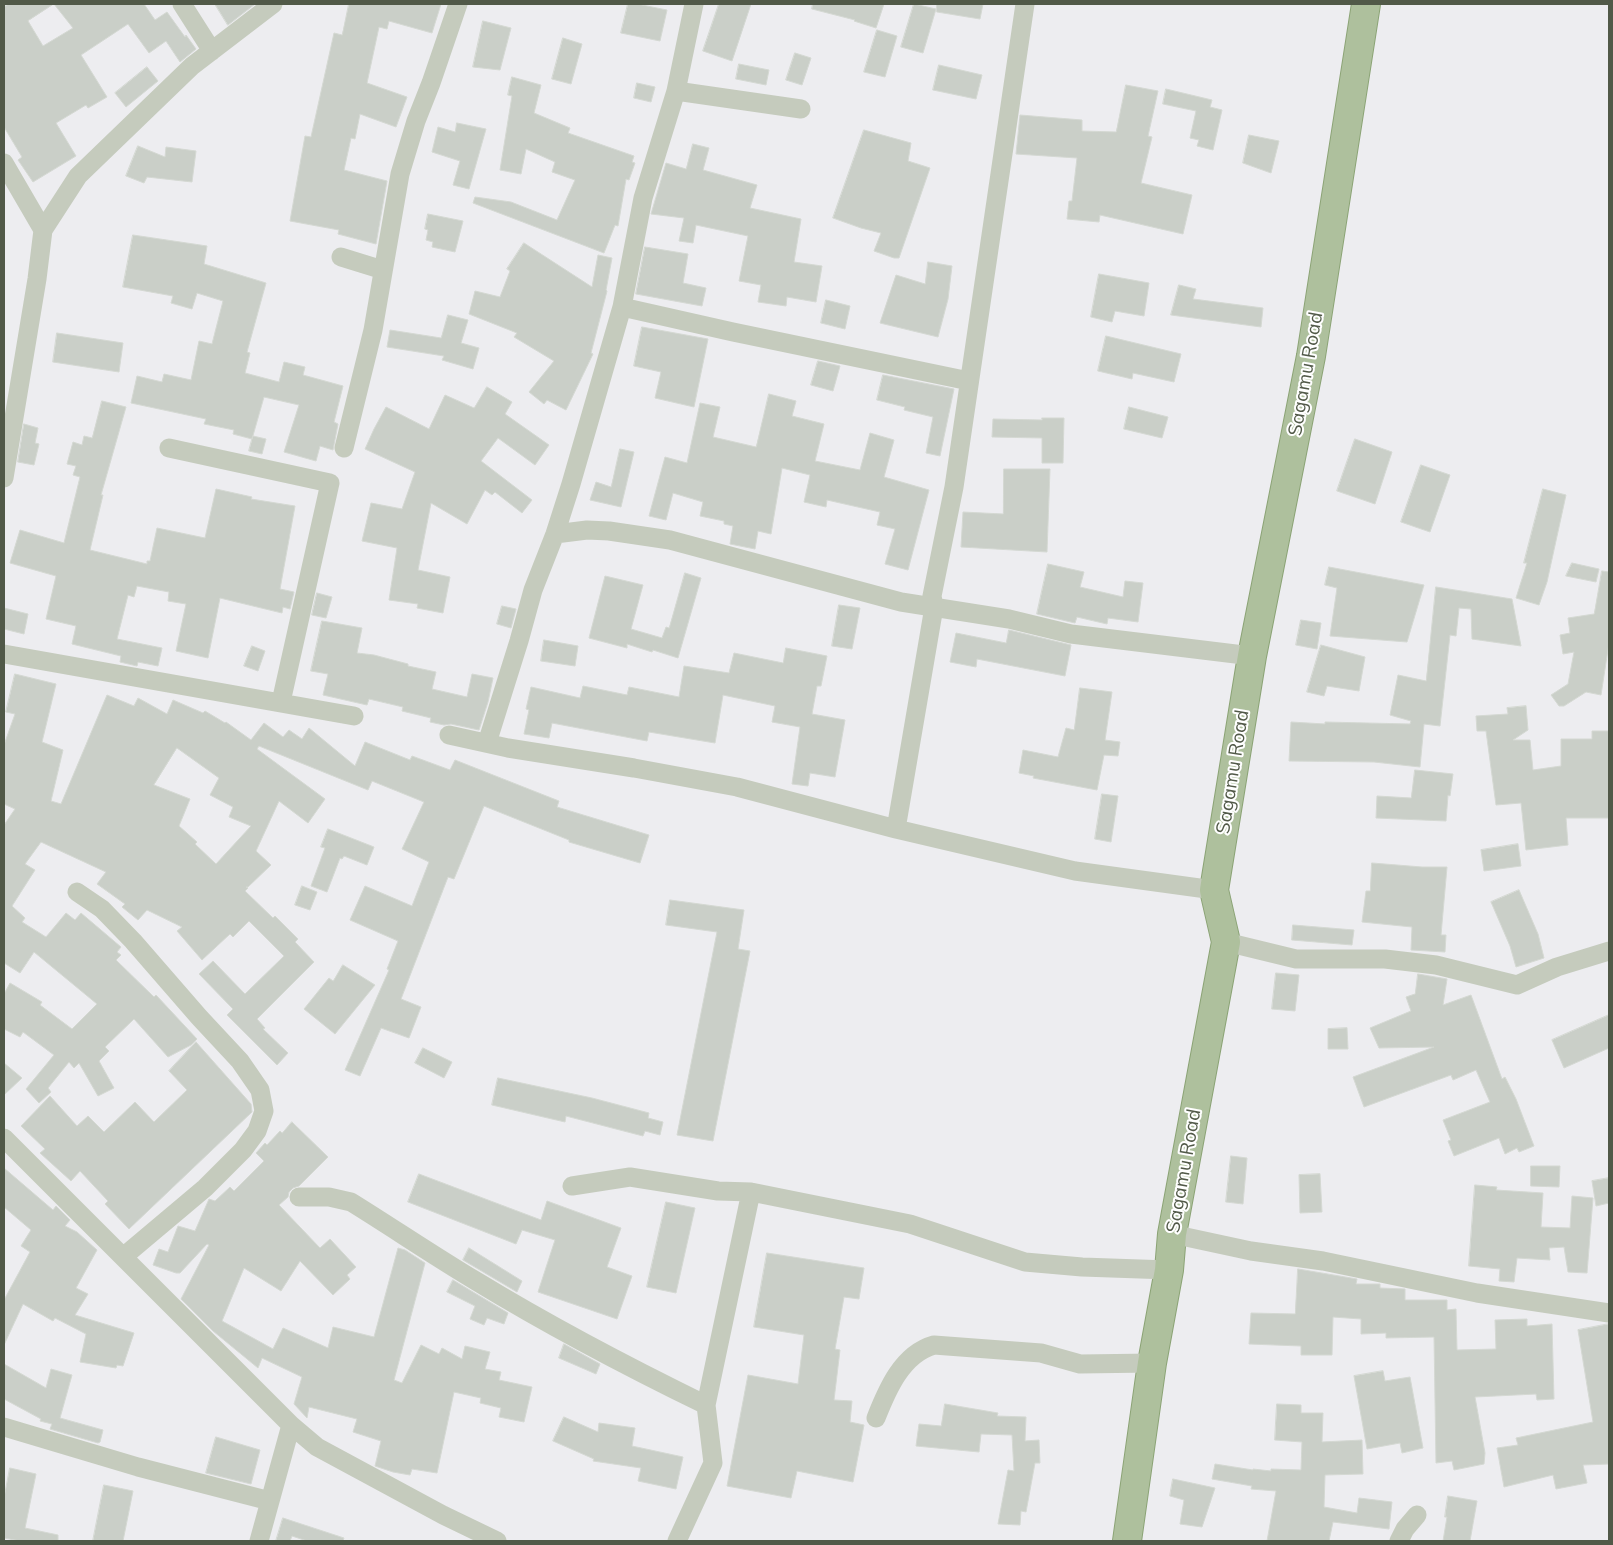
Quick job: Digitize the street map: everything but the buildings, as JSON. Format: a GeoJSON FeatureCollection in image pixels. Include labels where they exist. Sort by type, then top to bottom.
{"type":"FeatureCollection","features":[{"type":"Feature","properties":{"kind":"highway","name":"Sagamu Road"},"geometry":{"type":"LineString","coordinates":[[1127,1541],[1152,1363],[1169,1270],[1172,1234],[1226,942],[1214,890],[1252,656],[1311,356],[1366,4]]}},
{"type":"Feature","properties":{"kind":"street"},"geometry":{"type":"LineString","coordinates":[[182,4],[212,51]]}},
{"type":"Feature","properties":{"kind":"street"},"geometry":{"type":"LineString","coordinates":[[4,478],[37,279],[43,230],[78,176],[192,66],[273,4]]}},
{"type":"Feature","properties":{"kind":"street"},"geometry":{"type":"LineString","coordinates":[[344,448],[373,330],[400,174],[416,121],[458,4]]}},
{"type":"Feature","properties":{"kind":"street"},"geometry":{"type":"LineString","coordinates":[[487,743],[533,590],[555,534],[571,484],[622,307],[643,198],[676,90],[694,4]]}},
{"type":"Feature","properties":{"kind":"street"},"geometry":{"type":"LineString","coordinates":[[896,829],[934,607],[932,596],[954,487],[1025,4]]}},
{"type":"Feature","properties":{"kind":"street"},"geometry":{"type":"LineString","coordinates":[[676,90],[801,109]]}},
{"type":"Feature","properties":{"kind":"street"},"geometry":{"type":"LineString","coordinates":[[4,163],[43,230]]}},
{"type":"Feature","properties":{"kind":"street"},"geometry":{"type":"LineString","coordinates":[[341,257],[383,270]]}},
{"type":"Feature","properties":{"kind":"street"},"geometry":{"type":"LineString","coordinates":[[622,307],[969,381]]}},
{"type":"Feature","properties":{"kind":"street"},"geometry":{"type":"LineString","coordinates":[[169,448],[330,483],[281,702]]}},
{"type":"Feature","properties":{"kind":"street"},"geometry":{"type":"LineString","coordinates":[[555,534],[587,530],[609,531],[670,540],[901,602],[1009,619],[1071,634],[1252,656]]}},
{"type":"Feature","properties":{"kind":"street"},"geometry":{"type":"LineString","coordinates":[[4,654],[354,716]]}},
{"type":"Feature","properties":{"kind":"street"},"geometry":{"type":"LineString","coordinates":[[450,735],[737,787],[896,829],[1075,871],[1214,890]]}},
{"type":"Feature","properties":{"kind":"street"},"geometry":{"type":"LineString","coordinates":[[77,892],[102,909],[240,1061],[260,1090],[264,1111],[257,1131],[244,1150],[205,1188],[123,1257]]}},
{"type":"Feature","properties":{"kind":"street"},"geometry":{"type":"LineString","coordinates":[[1226,942],[1296,959],[1385,959],[1436,965],[1517,985],[1558,966],[1609,951]]}},
{"type":"Feature","properties":{"kind":"street"},"geometry":{"type":"LineString","coordinates":[[4,1138],[291,1425],[317,1448],[443,1515],[497,1541]]}},
{"type":"Feature","properties":{"kind":"street"},"geometry":{"type":"LineString","coordinates":[[572,1186],[630,1177],[718,1191],[750,1192],[910,1224],[1025,1262],[1082,1267],[1169,1270]]}},
{"type":"Feature","properties":{"kind":"street"},"geometry":{"type":"LineString","coordinates":[[677,1541],[713,1463],[706,1405],[750,1192]]}},
{"type":"Feature","properties":{"kind":"street"},"geometry":{"type":"LineString","coordinates":[[299,1197],[328,1197],[351,1202],[476,1281],[664,1385],[706,1405]]}},
{"type":"Feature","properties":{"kind":"street"},"geometry":{"type":"LineString","coordinates":[[1172,1234],[1251,1251],[1323,1260],[1477,1293],[1609,1312]]}},
{"type":"Feature","properties":{"kind":"street"},"geometry":{"type":"LineString","coordinates":[[876,1418],[889,1385],[912,1357],[923,1348],[934,1346],[1041,1352],[1080,1364],[1152,1363]]}},
{"type":"Feature","properties":{"kind":"street"},"geometry":{"type":"LineString","coordinates":[[259,1541],[291,1425]]}},
{"type":"Feature","properties":{"kind":"street"},"geometry":{"type":"LineString","coordinates":[[4,1427],[138,1467],[270,1501]]}},
{"type":"Feature","properties":{"kind":"street"},"geometry":{"type":"LineString","coordinates":[[1399,1541],[1405,1529],[1417,1515]]}}]}
